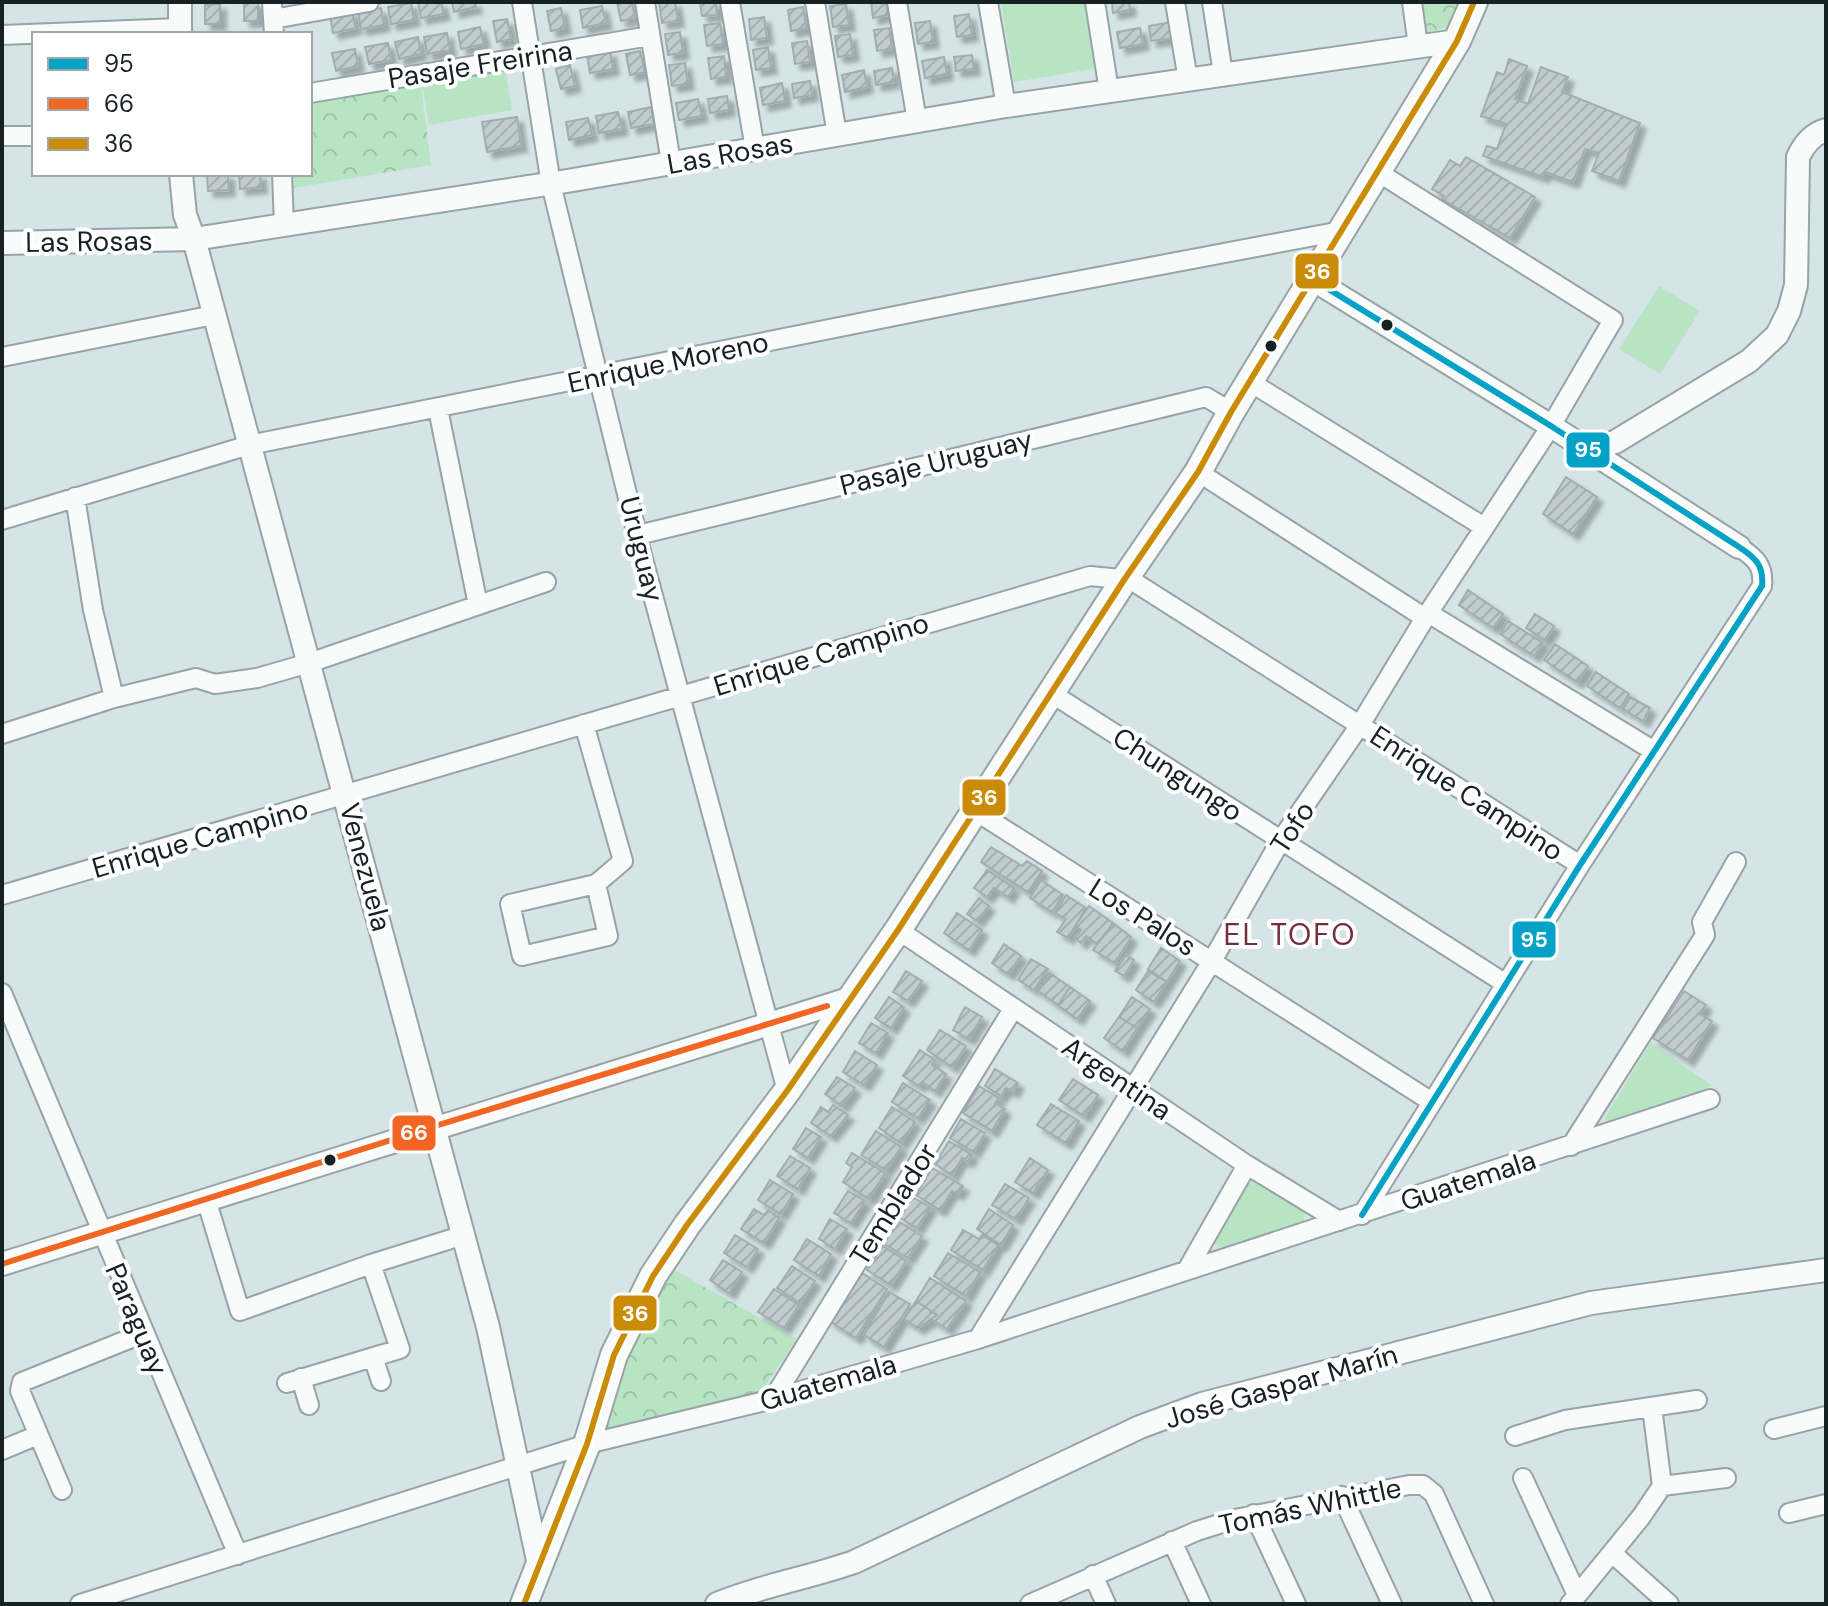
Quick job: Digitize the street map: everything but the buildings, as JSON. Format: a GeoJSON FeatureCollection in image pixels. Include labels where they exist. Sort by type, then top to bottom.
{"type":"FeatureCollection","features":[{"type":"Feature","properties":{"kind":"main road"},"geometry":{"type":"LineString","coordinates":[[524,1604],[587,1444],[614,1355],[653,1276],[852,998],[1124,580],[1198,472],[1231,412],[1457,41],[1474,2]]}},
{"type":"Feature","properties":{"kind":"street"},"geometry":{"type":"LineString","coordinates":[[136,32],[180,31],[180,2]]}},
{"type":"Feature","properties":{"kind":"street"},"geometry":{"type":"LineString","coordinates":[[273,18],[369,2]]}},
{"type":"Feature","properties":{"kind":"street","name":"Uruguay"},"geometry":{"type":"LineString","coordinates":[[522,2],[551,184],[638,535],[787,1091]]}},
{"type":"Feature","properties":{"kind":"street"},"geometry":{"type":"LineString","coordinates":[[645,2],[671,163]]}},
{"type":"Feature","properties":{"kind":"street"},"geometry":{"type":"LineString","coordinates":[[730,2],[755,149]]}},
{"type":"Feature","properties":{"kind":"street"},"geometry":{"type":"LineString","coordinates":[[815,2],[837,135]]}},
{"type":"Feature","properties":{"kind":"street"},"geometry":{"type":"LineString","coordinates":[[897,2],[917,121]]}},
{"type":"Feature","properties":{"kind":"street"},"geometry":{"type":"LineString","coordinates":[[988,2],[1006,106]]}},
{"type":"Feature","properties":{"kind":"street"},"geometry":{"type":"LineString","coordinates":[[1095,2],[1109,91]]}},
{"type":"Feature","properties":{"kind":"street"},"geometry":{"type":"LineString","coordinates":[[1175,2],[1188,80]]}},
{"type":"Feature","properties":{"kind":"street"},"geometry":{"type":"LineString","coordinates":[[1212,2],[1223,74]]}},
{"type":"Feature","properties":{"kind":"street"},"geometry":{"type":"LineString","coordinates":[[1412,2],[1418,46]]}},
{"type":"Feature","properties":{"kind":"street"},"geometry":{"type":"LineString","coordinates":[[2,35],[32,34]]}},
{"type":"Feature","properties":{"kind":"street","name":"Pasaje Freirina"},"geometry":{"type":"LineString","coordinates":[[312,93],[650,36]]}},
{"type":"Feature","properties":{"kind":"street","name":"Las Rosas"},"geometry":{"type":"LineString","coordinates":[[2,243],[194,239],[551,184],[1006,106],[1457,41]]}},
{"type":"Feature","properties":{"kind":"street"},"geometry":{"type":"LineString","coordinates":[[1575,443],[1598,447],[1615,442],[1749,361],[1777,335],[1789,311],[1796,285],[1798,157],[1806,143],[1826,130]]}},
{"type":"Feature","properties":{"kind":"street"},"geometry":{"type":"LineString","coordinates":[[2,136],[32,136]]}},
{"type":"Feature","properties":{"kind":"street","name":"Tofo"},"geometry":{"type":"LineString","coordinates":[[978,1339],[1212,961],[1281,840],[1360,725],[1551,426],[1613,320],[1376,171]]}},
{"type":"Feature","properties":{"kind":"street","name":"Venezuela"},"geometry":{"type":"LineString","coordinates":[[181,176],[185,215],[346,795],[488,1327],[539,1565]]}},
{"type":"Feature","properties":{"kind":"street"},"geometry":{"type":"LineString","coordinates":[[282,176],[284,224]]}},
{"type":"Feature","properties":{"kind":"street","name":"Enrique Moreno"},"geometry":{"type":"LineString","coordinates":[[2,520],[249,445],[985,298],[1341,231]]}},
{"type":"Feature","properties":{"kind":"street"},"geometry":{"type":"LineString","coordinates":[[1312,279],[1551,426],[1739,547],[1759,563],[1763,573],[1762,586],[1580,865],[1362,1215]]}},
{"type":"Feature","properties":{"kind":"street"},"geometry":{"type":"LineString","coordinates":[[2,357],[214,315]]}},
{"type":"Feature","properties":{"kind":"street"},"geometry":{"type":"LineString","coordinates":[[1250,382],[1484,527]]}},
{"type":"Feature","properties":{"kind":"street","name":"Pasaje Uruguay"},"geometry":{"type":"LineString","coordinates":[[638,535],[1206,397],[1231,412]]}},
{"type":"Feature","properties":{"kind":"street"},"geometry":{"type":"LineString","coordinates":[[438,409],[478,605]]}},
{"type":"Feature","properties":{"kind":"street"},"geometry":{"type":"LineString","coordinates":[[1198,472],[1428,616],[1654,751]]}},
{"type":"Feature","properties":{"kind":"street"},"geometry":{"type":"LineString","coordinates":[[75,497],[93,610],[114,698]]}},
{"type":"Feature","properties":{"kind":"street","name":"Enrique Campino"},"geometry":{"type":"LineString","coordinates":[[2,895],[1090,576],[1131,580],[1580,865]]}},
{"type":"Feature","properties":{"kind":"street"},"geometry":{"type":"LineString","coordinates":[[2,734],[114,698],[196,678],[215,684],[257,678],[546,582]]}},
{"type":"Feature","properties":{"kind":"street","name":"Chungungo"},"geometry":{"type":"LineString","coordinates":[[1051,693],[1506,984]]}},
{"type":"Feature","properties":{"kind":"street"},"geometry":{"type":"LineString","coordinates":[[584,724],[623,861],[596,884],[510,904],[522,956],[608,936],[596,884]]}},
{"type":"Feature","properties":{"kind":"street","name":"Los Palos"},"geometry":{"type":"LineString","coordinates":[[974,810],[1432,1102]]}},
{"type":"Feature","properties":{"kind":"street","name":"Guatemala"},"geometry":{"type":"LineString","coordinates":[[1571,1146],[1705,935],[1702,922],[1736,862]]}},
{"type":"Feature","properties":{"kind":"street","name":"Argentina"},"geometry":{"type":"LineString","coordinates":[[898,930],[1247,1165],[1339,1221]]}},
{"type":"Feature","properties":{"kind":"street","name":"Paraguay"},"geometry":{"type":"LineString","coordinates":[[2,993],[100,1233],[238,1555]]}},
{"type":"Feature","properties":{"kind":"street"},"geometry":{"type":"LineString","coordinates":[[2,1264],[852,998]]}},
{"type":"Feature","properties":{"kind":"street","name":"Temblador"},"geometry":{"type":"LineString","coordinates":[[773,1399],[1013,1009]]}},
{"type":"Feature","properties":{"kind":"street","name":"Guatemala"},"geometry":{"type":"LineString","coordinates":[[80,1604],[587,1444],[773,1399],[978,1339],[1710,1099]]}},
{"type":"Feature","properties":{"kind":"street"},"geometry":{"type":"LineString","coordinates":[[1187,1270],[1247,1165]]}},
{"type":"Feature","properties":{"kind":"street"},"geometry":{"type":"LineString","coordinates":[[206,1199],[240,1311],[371,1264],[464,1235]]}},
{"type":"Feature","properties":{"kind":"street"},"geometry":{"type":"LineString","coordinates":[[309,1405],[294,1380],[400,1349],[371,1264]]}},
{"type":"Feature","properties":{"kind":"street","name":"José Gaspar Marín"},"geometry":{"type":"LineString","coordinates":[[717,1604],[757,1589],[854,1562],[1140,1427],[1202,1404],[1591,1303],[1826,1270]]}},
{"type":"Feature","properties":{"kind":"street"},"geometry":{"type":"LineString","coordinates":[[62,1490],[20,1391],[22,1382],[144,1333]]}},
{"type":"Feature","properties":{"kind":"street"},"geometry":{"type":"LineString","coordinates":[[373,1357],[381,1381]]}},
{"type":"Feature","properties":{"kind":"street"},"geometry":{"type":"LineString","coordinates":[[1515,1436],[1565,1420],[1697,1400]]}},
{"type":"Feature","properties":{"kind":"street"},"geometry":{"type":"LineString","coordinates":[[1523,1478],[1574,1599],[1641,1517],[1662,1486],[1652,1407]]}},
{"type":"Feature","properties":{"kind":"street"},"geometry":{"type":"LineString","coordinates":[[1774,1429],[1826,1416]]}},
{"type":"Feature","properties":{"kind":"street"},"geometry":{"type":"LineString","coordinates":[[2,1450],[38,1435]]}},
{"type":"Feature","properties":{"kind":"street"},"geometry":{"type":"LineString","coordinates":[[1662,1486],[1726,1478]]}},
{"type":"Feature","properties":{"kind":"street","name":"Tomás Whittle"},"geometry":{"type":"LineString","coordinates":[[1030,1604],[1172,1541],[1254,1514],[1342,1496],[1423,1485],[1434,1494],[1484,1604]]}},
{"type":"Feature","properties":{"kind":"street"},"geometry":{"type":"LineString","coordinates":[[1342,1496],[1392,1604]]}},
{"type":"Feature","properties":{"kind":"street"},"geometry":{"type":"LineString","coordinates":[[1789,1513],[1826,1504]]}},
{"type":"Feature","properties":{"kind":"street"},"geometry":{"type":"LineString","coordinates":[[1254,1514],[1296,1604]]}},
{"type":"Feature","properties":{"kind":"street"},"geometry":{"type":"LineString","coordinates":[[1172,1541],[1201,1604]]}},
{"type":"Feature","properties":{"kind":"street"},"geometry":{"type":"LineString","coordinates":[[1612,1553],[1669,1604]]}},
{"type":"Feature","properties":{"kind":"street"},"geometry":{"type":"LineString","coordinates":[[1093,1575],[1106,1604]]}},
{"type":"Feature","properties":{"kind":"green space"},"geometry":{"type":"Polygon","coordinates":[[[1001,2],[1087,2],[1098,68],[1014,82],[1001,2]]]}},
{"type":"Feature","properties":{"kind":"green space"},"geometry":{"type":"Polygon","coordinates":[[[1423,2],[1463,2],[1455,26],[1427,32],[1423,2]]]}},
{"type":"Feature","properties":{"kind":"green space"},"geometry":{"type":"Polygon","coordinates":[[[505,68],[512,110],[429,125],[422,82],[505,68]]]}},
{"type":"Feature","properties":{"kind":"green space"},"geometry":{"type":"Polygon","coordinates":[[[420,78],[431,165],[294,188],[293,176],[312,176],[312,96],[420,78]]]}},
{"type":"Feature","properties":{"kind":"green space"},"geometry":{"type":"Polygon","coordinates":[[[1659,286],[1700,311],[1660,374],[1619,349],[1659,286]]]}},
{"type":"Feature","properties":{"kind":"green space"},"geometry":{"type":"Polygon","coordinates":[[[1651,1042],[1712,1086],[1608,1121],[1604,1119],[1651,1042]]]}},
{"type":"Feature","properties":{"kind":"green space"},"geometry":{"type":"Polygon","coordinates":[[[1253,1181],[1304,1212],[1304,1221],[1223,1248],[1215,1245],[1216,1237],[1245,1186],[1253,1181]]]}},
{"type":"Feature","properties":{"kind":"green space"},"geometry":{"type":"Polygon","coordinates":[[[671,1268],[797,1339],[762,1390],[597,1436],[634,1325],[671,1268]]]}},
{"type":"Feature","properties":{"kind":"transit line","name":"36"},"geometry":{"type":"LineString","coordinates":[[524,1604],[587,1444],[614,1355],[653,1276],[787,1091],[898,930],[1124,580],[1198,472],[1231,412],[1457,41],[1474,2]]}},
{"type":"Feature","properties":{"kind":"transit line","name":"95"},"geometry":{"type":"LineString","coordinates":[[1312,279],[1551,426],[1739,547],[1758,563],[1762,573],[1762,586],[1580,865],[1362,1215]]}},
{"type":"Feature","properties":{"kind":"transit line","name":"66"},"geometry":{"type":"LineString","coordinates":[[2,1264],[435,1126],[827,1006]]}},
{"type":"Feature","properties":{"kind":"district","name":"EL TOFO"},"geometry":{"type":"Point","coordinates":[1290,935]}}]}
